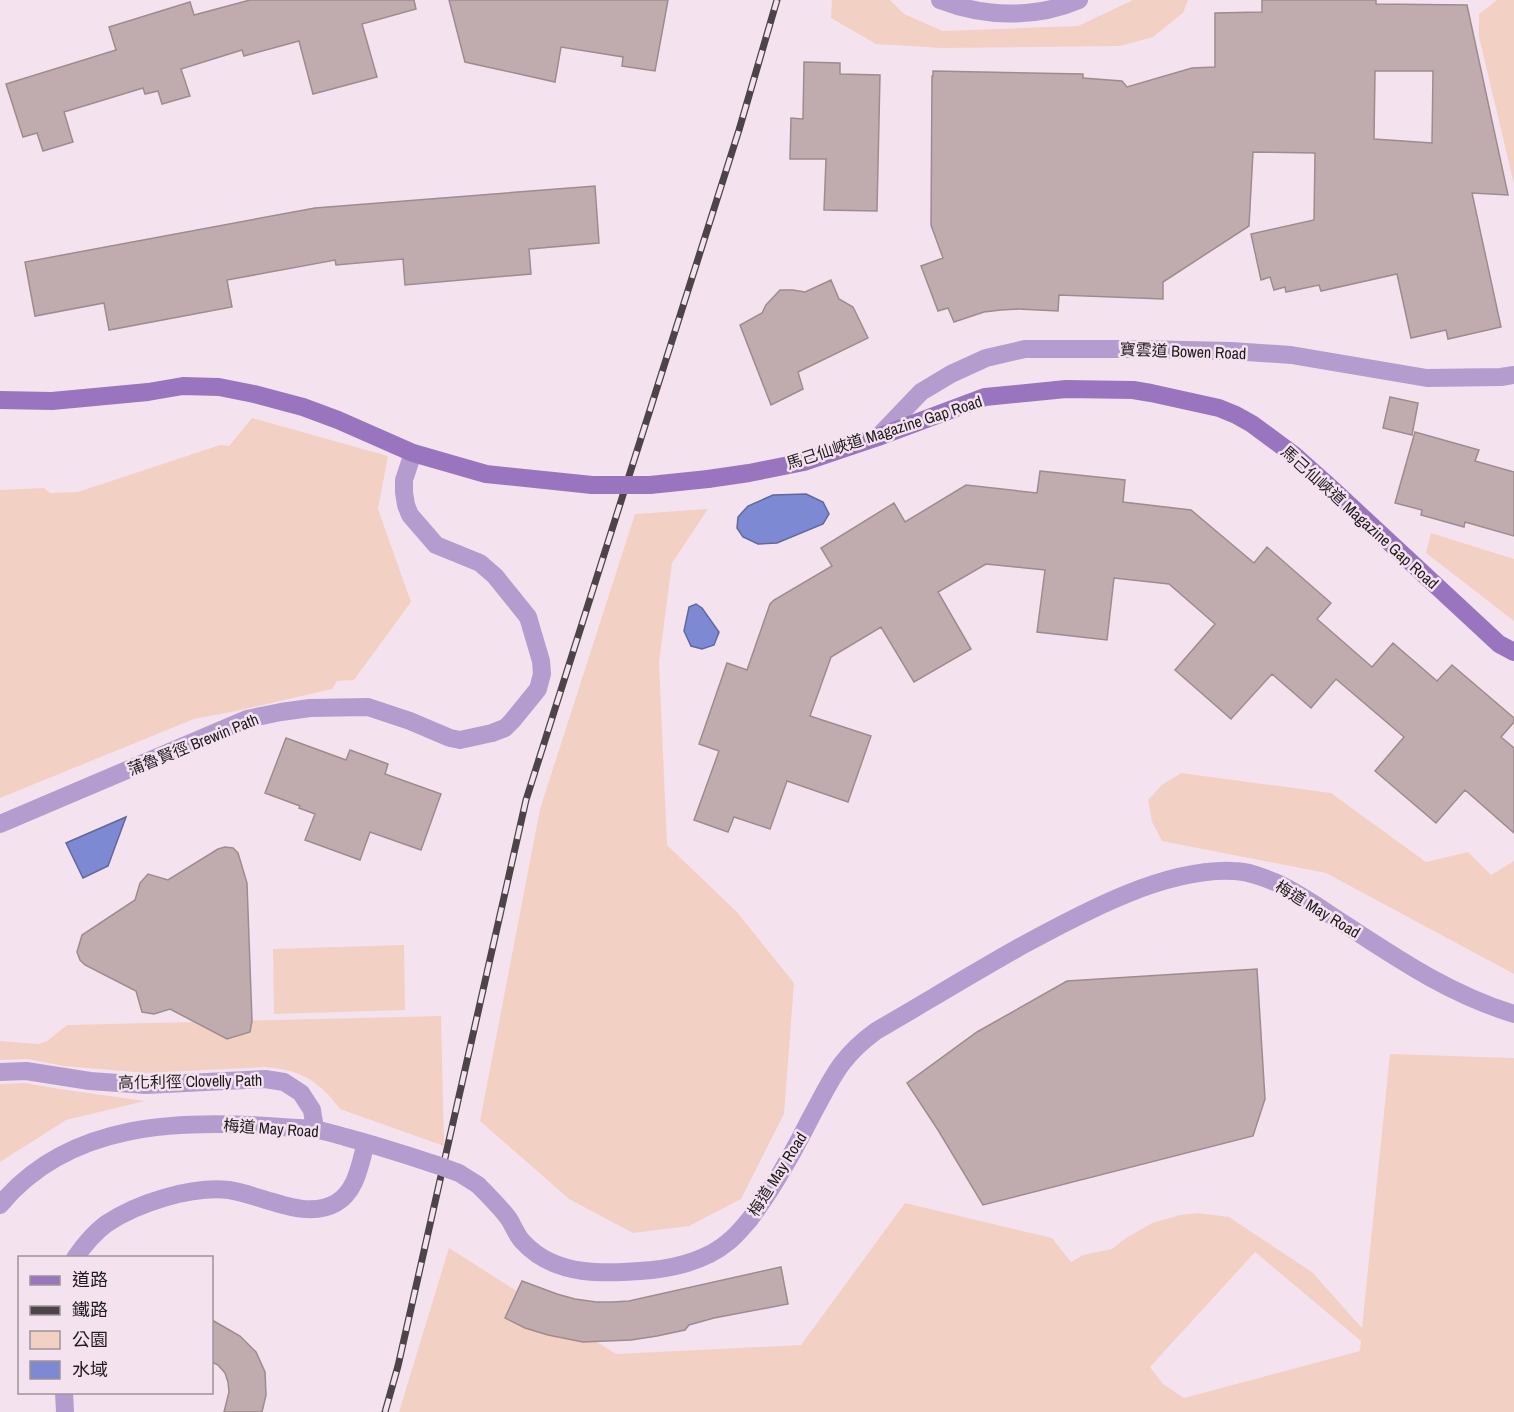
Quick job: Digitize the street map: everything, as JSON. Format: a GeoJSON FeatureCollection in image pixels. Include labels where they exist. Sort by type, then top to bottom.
{"type":"FeatureCollection","features":[{"type":"Feature","properties":{"kind":"main road","name":"馬己仙峽道 Magazine Gap Road"},"geometry":{"type":"LineString","coordinates":[[0,400],[52,401],[148,392],[183,386],[219,387],[303,407],[413,453],[486,474],[592,485],[650,484],[708,479],[804,462],[986,397],[1066,389],[1133,390],[1219,408],[1252,424],[1294,455],[1499,644],[1514,652]]}},
{"type":"Feature","properties":{"kind":"street"},"geometry":{"type":"LineString","coordinates":[[940,0],[976,11],[1020,14],[1042,12],[1079,0]]}},
{"type":"Feature","properties":{"kind":"street","name":"寶雲道 Bowen Road"},"geometry":{"type":"LineString","coordinates":[[878,437],[921,392],[951,374],[986,358],[1025,349],[1231,351],[1291,355],[1426,378],[1514,375]]}},
{"type":"Feature","properties":{"kind":"street","name":"蒲魯賢徑 Brewin Path"},"geometry":{"type":"LineString","coordinates":[[0,824],[247,719],[280,712],[368,707],[418,723],[450,738],[460,740],[492,733],[505,728],[513,721],[538,689],[542,674],[541,661],[528,617],[495,576],[480,563],[436,545],[410,515],[406,505],[404,480],[413,453]]}},
{"type":"Feature","properties":{"kind":"street","name":"梅道 May Road"},"geometry":{"type":"LineString","coordinates":[[0,1205],[32,1173],[55,1158],[80,1146],[134,1130],[202,1124],[315,1129],[459,1173],[478,1185],[505,1215],[521,1240],[539,1256],[562,1267],[617,1274],[663,1269],[714,1252],[730,1242],[776,1182],[831,1078],[847,1056],[876,1031],[989,964],[1064,924],[1135,891],[1191,875],[1234,871],[1254,874],[1277,883],[1437,983],[1514,1014]]}},
{"type":"Feature","properties":{"kind":"street","name":"高化利徑 Clovelly Path"},"geometry":{"type":"LineString","coordinates":[[0,1072],[26,1071],[81,1080],[146,1084],[265,1079],[284,1082],[301,1093],[312,1110],[315,1129]]}},
{"type":"Feature","properties":{"kind":"street"},"geometry":{"type":"LineString","coordinates":[[76,1256],[106,1224],[149,1203],[191,1192],[228,1190],[298,1208],[323,1208],[335,1204],[345,1197],[351,1188],[358,1174],[366,1143]]}},
{"type":"Feature","properties":{"kind":"street"},"geometry":{"type":"LineString","coordinates":[[64,1394],[65,1412]]}},
{"type":"Feature","properties":{"kind":"green space"},"geometry":{"type":"Polygon","coordinates":[[[832,0],[890,0],[904,14],[943,31],[1078,26],[1133,0],[1188,0],[1183,13],[1153,37],[1120,46],[942,48],[876,44],[831,18],[832,0]]]}},
{"type":"Feature","properties":{"kind":"green space"},"geometry":{"type":"Polygon","coordinates":[[[1497,0],[1514,0],[1514,184],[1479,37],[1479,14],[1497,0]]]}},
{"type":"Feature","properties":{"kind":"green space"},"geometry":{"type":"Polygon","coordinates":[[[252,418],[388,456],[378,509],[411,602],[354,680],[337,681],[332,689],[194,719],[0,798],[0,490],[44,488],[50,493],[78,492],[220,445],[229,446],[252,418]]]}},
{"type":"Feature","properties":{"kind":"green space"},"geometry":{"type":"Polygon","coordinates":[[[708,509],[672,563],[659,662],[667,845],[737,912],[794,983],[784,1114],[741,1199],[689,1226],[633,1233],[569,1199],[480,1121],[540,809],[635,514],[708,509]]]}},
{"type":"Feature","properties":{"kind":"green space"},"geometry":{"type":"Polygon","coordinates":[[[1431,533],[1514,559],[1514,621],[1426,553],[1431,533]]]}},
{"type":"Feature","properties":{"kind":"green space"},"geometry":{"type":"Polygon","coordinates":[[[1181,773],[1331,793],[1426,862],[1468,852],[1491,875],[1514,861],[1514,974],[1326,873],[1162,841],[1152,822],[1148,800],[1162,785],[1181,773]]]}},
{"type":"Feature","properties":{"kind":"green space"},"geometry":{"type":"Polygon","coordinates":[[[404,945],[405,1010],[274,1014],[273,949],[404,945]]]}},
{"type":"Feature","properties":{"kind":"green space"},"geometry":{"type":"Polygon","coordinates":[[[441,1016],[444,1146],[340,1109],[308,1078],[278,1068],[146,1073],[64,1066],[27,1059],[0,1060],[0,1041],[39,1044],[47,1041],[67,1025],[441,1016]]]}},
{"type":"Feature","properties":{"kind":"green space"},"geometry":{"type":"Polygon","coordinates":[[[1390,1054],[1514,1058],[1514,1412],[399,1412],[449,1248],[616,1354],[801,1345],[905,1203],[1052,1238],[1071,1262],[1083,1255],[1112,1249],[1152,1223],[1180,1215],[1198,1213],[1229,1217],[1312,1272],[1362,1328],[1390,1054]],[[1255,1252],[1150,1367],[1163,1384],[1184,1398],[1360,1351],[1361,1341],[1255,1252]]]}},
{"type":"Feature","properties":{"kind":"green space"},"geometry":{"type":"Polygon","coordinates":[[[25,1083],[145,1101],[66,1120],[0,1162],[0,1084],[25,1083]]]}},
{"type":"Feature","properties":{"kind":"water"},"geometry":{"type":"Polygon","coordinates":[[[806,494],[823,502],[829,514],[823,524],[777,543],[758,544],[743,537],[737,528],[738,517],[748,506],[773,495],[806,494]]]}},
{"type":"Feature","properties":{"kind":"water"},"geometry":{"type":"Polygon","coordinates":[[[696,604],[702,608],[719,632],[714,645],[702,649],[691,646],[684,631],[689,607],[696,604]]]}},
{"type":"Feature","properties":{"kind":"water"},"geometry":{"type":"Polygon","coordinates":[[[126,817],[108,866],[83,878],[66,843],[126,817]]]}},
{"type":"Feature","properties":{"kind":"building"},"geometry":{"type":"Polygon","coordinates":[[[250,0],[414,0],[416,9],[362,24],[377,77],[313,94],[299,41],[244,56],[242,50],[181,69],[190,96],[162,104],[158,91],[145,94],[143,88],[64,112],[73,142],[43,151],[37,133],[23,137],[6,84],[116,50],[109,27],[190,2],[194,15],[250,0]]]}},
{"type":"Feature","properties":{"kind":"building"},"geometry":{"type":"Polygon","coordinates":[[[449,0],[668,0],[655,71],[622,66],[623,57],[561,47],[555,82],[465,62],[449,0]]]}},
{"type":"Feature","properties":{"kind":"building"},"geometry":{"type":"Polygon","coordinates":[[[1262,0],[1376,0],[1376,4],[1467,5],[1508,195],[1472,193],[1501,327],[1448,339],[1446,330],[1411,338],[1397,274],[1321,291],[1319,285],[1286,292],[1285,287],[1274,290],[1270,277],[1261,280],[1251,234],[1314,220],[1315,153],[1253,152],[1249,226],[1163,282],[1163,299],[1059,295],[1058,311],[1001,310],[984,312],[954,322],[948,308],[938,311],[921,266],[943,258],[931,225],[933,71],[1083,74],[1083,78],[1122,81],[1127,87],[1192,68],[1215,67],[1215,13],[1262,12],[1262,0]],[[1375,71],[1374,139],[1432,143],[1433,71],[1375,71]]]}},
{"type":"Feature","properties":{"kind":"building"},"geometry":{"type":"Polygon","coordinates":[[[804,62],[840,63],[840,74],[880,75],[877,211],[824,210],[826,159],[790,159],[791,118],[803,119],[804,62]]]}},
{"type":"Feature","properties":{"kind":"building"},"geometry":{"type":"Polygon","coordinates":[[[595,186],[599,243],[529,249],[531,274],[405,285],[403,259],[336,265],[335,260],[227,280],[232,307],[109,330],[104,303],[35,316],[25,262],[315,208],[595,186]]]}},
{"type":"Feature","properties":{"kind":"building"},"geometry":{"type":"Polygon","coordinates":[[[831,280],[839,299],[853,307],[868,338],[798,372],[803,389],[771,405],[740,325],[762,313],[780,290],[805,292],[831,280]]]}},
{"type":"Feature","properties":{"kind":"building"},"geometry":{"type":"Polygon","coordinates":[[[1390,397],[1418,403],[1412,435],[1383,428],[1390,397]]]}},
{"type":"Feature","properties":{"kind":"building"},"geometry":{"type":"Polygon","coordinates":[[[1415,432],[1479,450],[1475,461],[1514,472],[1514,536],[1465,522],[1464,527],[1421,515],[1422,510],[1395,503],[1415,432]]]}},
{"type":"Feature","properties":{"kind":"building"},"geometry":{"type":"Polygon","coordinates":[[[1040,471],[1125,480],[1123,502],[1191,510],[1254,563],[1267,547],[1331,603],[1317,619],[1372,667],[1393,643],[1437,681],[1452,665],[1514,718],[1514,722],[1501,737],[1514,748],[1514,833],[1465,790],[1436,823],[1375,771],[1404,737],[1336,679],[1311,708],[1272,674],[1231,719],[1175,670],[1215,624],[1169,584],[1114,578],[1107,640],[1037,632],[1045,570],[986,564],[938,592],[971,649],[914,682],[881,627],[831,657],[810,716],[871,736],[848,802],[787,781],[770,829],[734,817],[728,832],[694,820],[719,751],[699,744],[727,663],[747,670],[770,604],[832,566],[821,548],[894,503],[905,522],[966,485],[1037,493],[1040,471]]]}},
{"type":"Feature","properties":{"kind":"building"},"geometry":{"type":"Polygon","coordinates":[[[286,738],[346,760],[350,750],[388,764],[385,774],[441,794],[421,850],[370,832],[360,860],[305,840],[315,814],[265,793],[286,738]]]}},
{"type":"Feature","properties":{"kind":"building"},"geometry":{"type":"Polygon","coordinates":[[[225,847],[233,848],[238,853],[247,883],[252,1021],[250,1032],[227,1039],[170,1009],[154,1014],[142,1012],[136,991],[85,965],[77,952],[82,935],[135,900],[140,883],[148,874],[168,880],[225,847]]]}},
{"type":"Feature","properties":{"kind":"building"},"geometry":{"type":"Polygon","coordinates":[[[1257,969],[1265,1099],[1253,1136],[983,1205],[907,1083],[977,1032],[1067,981],[1257,969]]]}},
{"type":"Feature","properties":{"kind":"building"},"geometry":{"type":"Polygon","coordinates":[[[781,1267],[788,1304],[714,1318],[689,1325],[685,1330],[657,1336],[631,1340],[583,1342],[525,1328],[505,1318],[522,1281],[575,1299],[612,1302],[629,1301],[781,1267]]]}},
{"type":"Feature","properties":{"kind":"building"},"geometry":{"type":"Polygon","coordinates":[[[213,1321],[240,1336],[256,1352],[265,1372],[266,1395],[262,1412],[224,1412],[229,1392],[228,1382],[225,1373],[213,1362],[213,1321]]]}},
{"type":"Feature","properties":{"kind":"railway"},"geometry":{"type":"LineString","coordinates":[[385,1412],[398,1366],[526,800],[739,130],[777,0]]}}]}
